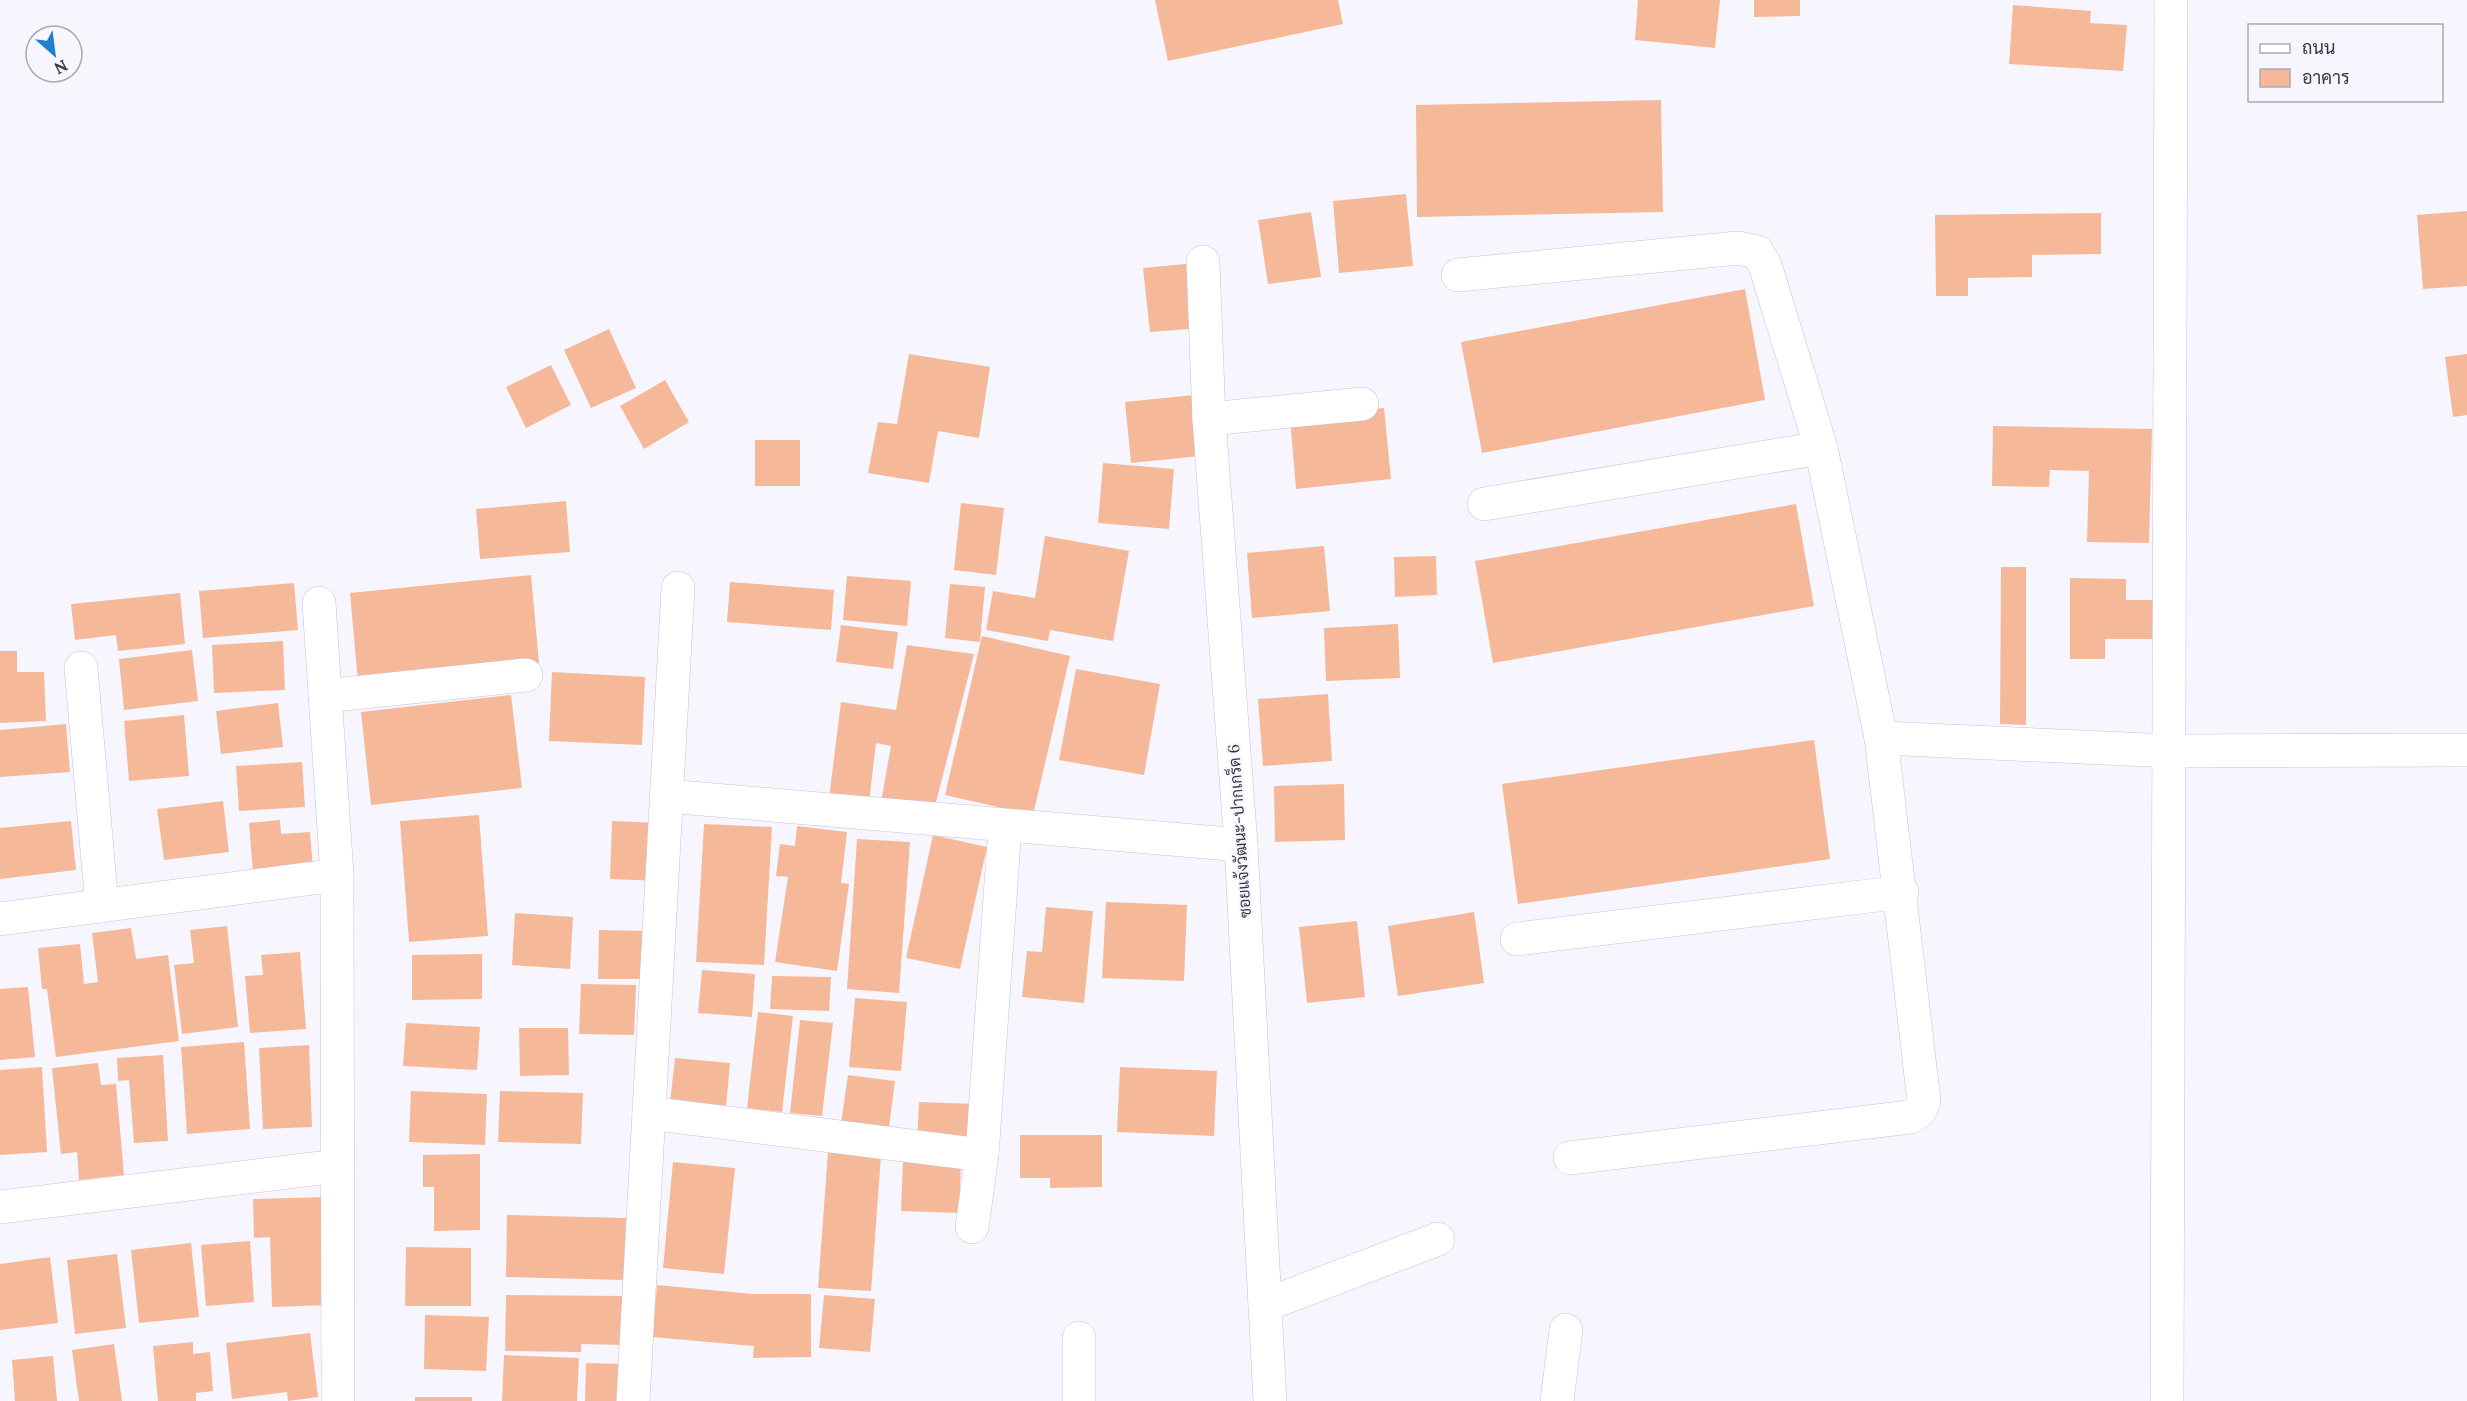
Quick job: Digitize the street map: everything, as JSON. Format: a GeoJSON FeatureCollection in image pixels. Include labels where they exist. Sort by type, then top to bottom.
{"type":"FeatureCollection","features":[{"type":"Feature","properties":{"kind":"street"},"geometry":{"type":"LineString","coordinates":[[2168,1401],[2171,0]]}},
{"type":"Feature","properties":{"kind":"street"},"geometry":{"type":"LineString","coordinates":[[1458,274],[1738,248],[1756,252],[1765,265],[1821,448],[1881,738],[1902,892],[1924,1101],[1920,1111],[1910,1117],[1570,1158]]}},
{"type":"Feature","properties":{"kind":"street","name":"ซอยแจ้งวัฒนะ-ปากเกร็ด 6"},"geometry":{"type":"LineString","coordinates":[[1203,262],[1209,419],[1240,845],[1270,1401]]}},
{"type":"Feature","properties":{"kind":"street"},"geometry":{"type":"LineString","coordinates":[[1209,419],[1362,404]]}},
{"type":"Feature","properties":{"kind":"street"},"geometry":{"type":"LineString","coordinates":[[1484,504],[1821,448]]}},
{"type":"Feature","properties":{"kind":"street"},"geometry":{"type":"LineString","coordinates":[[633,1401],[678,588]]}},
{"type":"Feature","properties":{"kind":"street"},"geometry":{"type":"LineString","coordinates":[[319,603],[337,875],[338,1401]]}},
{"type":"Feature","properties":{"kind":"street"},"geometry":{"type":"LineString","coordinates":[[81,668],[102,906]]}},
{"type":"Feature","properties":{"kind":"street"},"geometry":{"type":"LineString","coordinates":[[325,696],[526,675]]}},
{"type":"Feature","properties":{"kind":"street"},"geometry":{"type":"LineString","coordinates":[[1881,738],[2171,751],[2467,750]]}},
{"type":"Feature","properties":{"kind":"street"},"geometry":{"type":"LineString","coordinates":[[667,796],[1240,845]]}},
{"type":"Feature","properties":{"kind":"street"},"geometry":{"type":"LineString","coordinates":[[972,1227],[982,1155],[1005,826]]}},
{"type":"Feature","properties":{"kind":"street"},"geometry":{"type":"LineString","coordinates":[[0,919],[337,875]]}},
{"type":"Feature","properties":{"kind":"street"},"geometry":{"type":"LineString","coordinates":[[1517,939],[1902,892]]}},
{"type":"Feature","properties":{"kind":"street"},"geometry":{"type":"LineString","coordinates":[[649,1113],[982,1155]]}},
{"type":"Feature","properties":{"kind":"street"},"geometry":{"type":"LineString","coordinates":[[0,1207],[338,1166]]}},
{"type":"Feature","properties":{"kind":"street"},"geometry":{"type":"LineString","coordinates":[[1265,1305],[1438,1239]]}},
{"type":"Feature","properties":{"kind":"street"},"geometry":{"type":"LineString","coordinates":[[1557,1401],[1566,1330]]}},
{"type":"Feature","properties":{"kind":"street"},"geometry":{"type":"LineString","coordinates":[[1079,1338],[1079,1401]]}},
{"type":"Feature","properties":{"kind":"building"},"geometry":{"type":"Polygon","coordinates":[[[1155,0],[1338,0],[1343,24],[1168,61],[1155,0]]]}},
{"type":"Feature","properties":{"kind":"building"},"geometry":{"type":"Polygon","coordinates":[[[1638,0],[1720,0],[1715,48],[1635,40],[1638,0]]]}},
{"type":"Feature","properties":{"kind":"building"},"geometry":{"type":"Polygon","coordinates":[[[1754,0],[1800,0],[1800,16],[1754,17],[1754,0]]]}},
{"type":"Feature","properties":{"kind":"building"},"geometry":{"type":"Polygon","coordinates":[[[2013,5],[2091,11],[2090,23],[2127,25],[2123,71],[2009,64],[2013,5]]]}},
{"type":"Feature","properties":{"kind":"building"},"geometry":{"type":"Polygon","coordinates":[[[1661,100],[1663,212],[1417,217],[1416,105],[1661,100]]]}},
{"type":"Feature","properties":{"kind":"building"},"geometry":{"type":"Polygon","coordinates":[[[1406,194],[1413,266],[1339,273],[1333,201],[1406,194]]]}},
{"type":"Feature","properties":{"kind":"building"},"geometry":{"type":"Polygon","coordinates":[[[2467,211],[2467,286],[2423,289],[2417,215],[2467,211]]]}},
{"type":"Feature","properties":{"kind":"building"},"geometry":{"type":"Polygon","coordinates":[[[1311,212],[1321,277],[1268,284],[1258,220],[1311,212]]]}},
{"type":"Feature","properties":{"kind":"building"},"geometry":{"type":"Polygon","coordinates":[[[2101,213],[2101,254],[2032,255],[2032,277],[1968,278],[1968,296],[1936,296],[1935,215],[2101,213]]]}},
{"type":"Feature","properties":{"kind":"building"},"geometry":{"type":"Polygon","coordinates":[[[1196,263],[1202,328],[1150,332],[1143,268],[1196,263]]]}},
{"type":"Feature","properties":{"kind":"building"},"geometry":{"type":"Polygon","coordinates":[[[1745,289],[1765,400],[1482,453],[1461,342],[1745,289]]]}},
{"type":"Feature","properties":{"kind":"building"},"geometry":{"type":"Polygon","coordinates":[[[609,329],[636,388],[591,408],[564,350],[609,329]]]}},
{"type":"Feature","properties":{"kind":"building"},"geometry":{"type":"Polygon","coordinates":[[[909,354],[990,367],[979,438],[938,431],[929,483],[868,473],[878,422],[897,424],[909,354]]]}},
{"type":"Feature","properties":{"kind":"building"},"geometry":{"type":"Polygon","coordinates":[[[2467,354],[2467,415],[2453,417],[2445,357],[2467,354]]]}},
{"type":"Feature","properties":{"kind":"building"},"geometry":{"type":"Polygon","coordinates":[[[551,365],[571,405],[526,428],[506,387],[551,365]]]}},
{"type":"Feature","properties":{"kind":"building"},"geometry":{"type":"Polygon","coordinates":[[[665,380],[689,422],[644,449],[620,406],[665,380]]]}},
{"type":"Feature","properties":{"kind":"building"},"geometry":{"type":"Polygon","coordinates":[[[1194,395],[1200,456],[1131,463],[1125,402],[1194,395]]]}},
{"type":"Feature","properties":{"kind":"building"},"geometry":{"type":"Polygon","coordinates":[[[1384,408],[1391,479],[1296,489],[1290,418],[1384,408]]]}},
{"type":"Feature","properties":{"kind":"building"},"geometry":{"type":"Polygon","coordinates":[[[1993,426],[2152,429],[2149,543],[2087,542],[2089,471],[2050,470],[2049,487],[1992,486],[1993,426]]]}},
{"type":"Feature","properties":{"kind":"building"},"geometry":{"type":"Polygon","coordinates":[[[755,440],[800,440],[800,486],[755,486],[755,440]]]}},
{"type":"Feature","properties":{"kind":"building"},"geometry":{"type":"Polygon","coordinates":[[[1103,463],[1174,469],[1169,529],[1098,523],[1103,463]]]}},
{"type":"Feature","properties":{"kind":"building"},"geometry":{"type":"Polygon","coordinates":[[[566,501],[570,552],[480,559],[476,509],[566,501]]]}},
{"type":"Feature","properties":{"kind":"building"},"geometry":{"type":"Polygon","coordinates":[[[961,503],[1004,508],[996,575],[954,570],[961,503]]]}},
{"type":"Feature","properties":{"kind":"building"},"geometry":{"type":"Polygon","coordinates":[[[1796,504],[1814,606],[1493,663],[1475,561],[1796,504]]]}},
{"type":"Feature","properties":{"kind":"building"},"geometry":{"type":"Polygon","coordinates":[[[1045,536],[1129,551],[1113,641],[1050,630],[1048,641],[986,630],[993,591],[1035,598],[1045,536]]]}},
{"type":"Feature","properties":{"kind":"building"},"geometry":{"type":"Polygon","coordinates":[[[1324,546],[1330,611],[1252,618],[1247,553],[1324,546]]]}},
{"type":"Feature","properties":{"kind":"building"},"geometry":{"type":"Polygon","coordinates":[[[1436,556],[1437,595],[1395,597],[1394,557],[1436,556]]]}},
{"type":"Feature","properties":{"kind":"building"},"geometry":{"type":"Polygon","coordinates":[[[2001,567],[2026,567],[2026,725],[2000,724],[2001,567]]]}},
{"type":"Feature","properties":{"kind":"building"},"geometry":{"type":"Polygon","coordinates":[[[531,575],[539,663],[358,682],[350,593],[531,575]]]}},
{"type":"Feature","properties":{"kind":"building"},"geometry":{"type":"Polygon","coordinates":[[[847,576],[911,581],[907,626],[843,620],[847,576]]]}},
{"type":"Feature","properties":{"kind":"building"},"geometry":{"type":"Polygon","coordinates":[[[2070,578],[2126,579],[2126,600],[2159,600],[2159,639],[2105,639],[2105,659],[2070,659],[2070,578]]]}},
{"type":"Feature","properties":{"kind":"building"},"geometry":{"type":"Polygon","coordinates":[[[730,582],[834,590],[831,630],[727,622],[730,582]]]}},
{"type":"Feature","properties":{"kind":"building"},"geometry":{"type":"Polygon","coordinates":[[[294,583],[298,630],[203,638],[199,591],[294,583]]]}},
{"type":"Feature","properties":{"kind":"building"},"geometry":{"type":"Polygon","coordinates":[[[950,584],[985,587],[980,642],[945,638],[950,584]]]}},
{"type":"Feature","properties":{"kind":"building"},"geometry":{"type":"Polygon","coordinates":[[[180,593],[185,644],[118,651],[116,635],[75,640],[71,604],[180,593]]]}},
{"type":"Feature","properties":{"kind":"building"},"geometry":{"type":"Polygon","coordinates":[[[1398,624],[1400,678],[1326,681],[1324,628],[1398,624]]]}},
{"type":"Feature","properties":{"kind":"building"},"geometry":{"type":"Polygon","coordinates":[[[841,625],[898,632],[893,669],[836,662],[841,625]]]}},
{"type":"Feature","properties":{"kind":"building"},"geometry":{"type":"Polygon","coordinates":[[[982,636],[1070,656],[1033,815],[945,795],[982,636]]]}},
{"type":"Feature","properties":{"kind":"building"},"geometry":{"type":"Polygon","coordinates":[[[283,641],[285,690],[214,693],[212,645],[283,641]]]}},
{"type":"Feature","properties":{"kind":"building"},"geometry":{"type":"Polygon","coordinates":[[[907,645],[974,654],[933,814],[880,808],[891,746],[876,743],[868,811],[828,806],[841,702],[896,710],[907,645]]]}},
{"type":"Feature","properties":{"kind":"building"},"geometry":{"type":"Polygon","coordinates":[[[192,650],[198,701],[124,710],[119,659],[192,650]]]}},
{"type":"Feature","properties":{"kind":"building"},"geometry":{"type":"Polygon","coordinates":[[[0,651],[17,651],[17,672],[44,672],[46,721],[0,723],[0,651]]]}},
{"type":"Feature","properties":{"kind":"building"},"geometry":{"type":"Polygon","coordinates":[[[1076,669],[1160,684],[1144,775],[1059,760],[1076,669]]]}},
{"type":"Feature","properties":{"kind":"building"},"geometry":{"type":"Polygon","coordinates":[[[552,672],[645,677],[642,745],[549,741],[552,672]]]}},
{"type":"Feature","properties":{"kind":"building"},"geometry":{"type":"Polygon","coordinates":[[[1328,694],[1332,761],[1263,766],[1258,699],[1328,694]]]}},
{"type":"Feature","properties":{"kind":"building"},"geometry":{"type":"Polygon","coordinates":[[[511,695],[522,788],[371,805],[361,712],[511,695]]]}},
{"type":"Feature","properties":{"kind":"building"},"geometry":{"type":"Polygon","coordinates":[[[278,703],[283,747],[221,754],[216,711],[278,703]]]}},
{"type":"Feature","properties":{"kind":"building"},"geometry":{"type":"Polygon","coordinates":[[[184,715],[189,776],[129,781],[124,721],[184,715]]]}},
{"type":"Feature","properties":{"kind":"building"},"geometry":{"type":"Polygon","coordinates":[[[66,724],[70,772],[0,777],[0,730],[66,724]]]}},
{"type":"Feature","properties":{"kind":"building"},"geometry":{"type":"Polygon","coordinates":[[[1814,740],[1830,859],[1518,904],[1502,784],[1814,740]]]}},
{"type":"Feature","properties":{"kind":"building"},"geometry":{"type":"Polygon","coordinates":[[[302,762],[305,807],[239,811],[236,766],[302,762]]]}},
{"type":"Feature","properties":{"kind":"building"},"geometry":{"type":"Polygon","coordinates":[[[1344,784],[1345,840],[1275,842],[1274,786],[1344,784]]]}},
{"type":"Feature","properties":{"kind":"building"},"geometry":{"type":"Polygon","coordinates":[[[223,801],[229,852],[164,860],[157,809],[223,801]]]}},
{"type":"Feature","properties":{"kind":"building"},"geometry":{"type":"Polygon","coordinates":[[[479,815],[488,936],[409,942],[400,821],[479,815]]]}},
{"type":"Feature","properties":{"kind":"building"},"geometry":{"type":"Polygon","coordinates":[[[280,820],[281,834],[310,832],[313,868],[253,873],[249,823],[280,820]]]}},
{"type":"Feature","properties":{"kind":"building"},"geometry":{"type":"Polygon","coordinates":[[[71,821],[76,870],[0,879],[0,828],[71,821]]]}},
{"type":"Feature","properties":{"kind":"building"},"geometry":{"type":"Polygon","coordinates":[[[612,821],[662,823],[659,881],[610,879],[612,821]]]}},
{"type":"Feature","properties":{"kind":"building"},"geometry":{"type":"Polygon","coordinates":[[[704,824],[772,827],[764,965],[696,962],[704,824]]]}},
{"type":"Feature","properties":{"kind":"building"},"geometry":{"type":"Polygon","coordinates":[[[797,826],[847,832],[841,883],[849,884],[837,971],[775,962],[788,877],[776,876],[780,844],[795,846],[797,826]]]}},
{"type":"Feature","properties":{"kind":"building"},"geometry":{"type":"Polygon","coordinates":[[[933,835],[987,847],[960,969],[906,958],[933,835]]]}},
{"type":"Feature","properties":{"kind":"building"},"geometry":{"type":"Polygon","coordinates":[[[857,839],[910,842],[899,993],[847,989],[857,839]]]}},
{"type":"Feature","properties":{"kind":"building"},"geometry":{"type":"Polygon","coordinates":[[[1106,902],[1187,905],[1184,981],[1102,978],[1106,902]]]}},
{"type":"Feature","properties":{"kind":"building"},"geometry":{"type":"Polygon","coordinates":[[[1046,907],[1093,911],[1084,1003],[1022,997],[1027,951],[1042,952],[1046,907]]]}},
{"type":"Feature","properties":{"kind":"building"},"geometry":{"type":"Polygon","coordinates":[[[1474,912],[1484,983],[1398,996],[1388,926],[1474,912]]]}},
{"type":"Feature","properties":{"kind":"building"},"geometry":{"type":"Polygon","coordinates":[[[515,913],[573,917],[570,969],[512,965],[515,913]]]}},
{"type":"Feature","properties":{"kind":"building"},"geometry":{"type":"Polygon","coordinates":[[[1357,921],[1365,997],[1307,1003],[1299,927],[1357,921]]]}},
{"type":"Feature","properties":{"kind":"building"},"geometry":{"type":"Polygon","coordinates":[[[227,926],[238,1027],[182,1034],[174,965],[194,963],[190,930],[227,926]]]}},
{"type":"Feature","properties":{"kind":"building"},"geometry":{"type":"Polygon","coordinates":[[[131,928],[136,959],[168,955],[179,1041],[56,1057],[47,989],[42,989],[38,948],[80,944],[84,984],[98,982],[92,933],[131,928]]]}},
{"type":"Feature","properties":{"kind":"building"},"geometry":{"type":"Polygon","coordinates":[[[599,930],[648,931],[647,979],[598,979],[599,930]]]}},
{"type":"Feature","properties":{"kind":"building"},"geometry":{"type":"Polygon","coordinates":[[[300,952],[306,1029],[250,1033],[245,976],[263,975],[261,955],[300,952]]]}},
{"type":"Feature","properties":{"kind":"building"},"geometry":{"type":"Polygon","coordinates":[[[482,954],[482,999],[412,1000],[412,955],[482,954]]]}},
{"type":"Feature","properties":{"kind":"building"},"geometry":{"type":"Polygon","coordinates":[[[702,970],[755,974],[752,1017],[698,1013],[702,970]]]}},
{"type":"Feature","properties":{"kind":"building"},"geometry":{"type":"Polygon","coordinates":[[[772,976],[831,977],[829,1011],[770,1009],[772,976]]]}},
{"type":"Feature","properties":{"kind":"building"},"geometry":{"type":"Polygon","coordinates":[[[581,984],[636,985],[634,1035],[579,1034],[581,984]]]}},
{"type":"Feature","properties":{"kind":"building"},"geometry":{"type":"Polygon","coordinates":[[[28,987],[35,1057],[0,1060],[0,989],[28,987]]]}},
{"type":"Feature","properties":{"kind":"building"},"geometry":{"type":"Polygon","coordinates":[[[855,998],[907,1002],[901,1071],[849,1067],[855,998]]]}},
{"type":"Feature","properties":{"kind":"building"},"geometry":{"type":"Polygon","coordinates":[[[758,1012],[793,1016],[782,1112],[747,1108],[758,1012]]]}},
{"type":"Feature","properties":{"kind":"building"},"geometry":{"type":"Polygon","coordinates":[[[800,1020],[833,1023],[822,1116],[790,1113],[800,1020]]]}},
{"type":"Feature","properties":{"kind":"building"},"geometry":{"type":"Polygon","coordinates":[[[406,1023],[480,1027],[477,1070],[403,1066],[406,1023]]]}},
{"type":"Feature","properties":{"kind":"building"},"geometry":{"type":"Polygon","coordinates":[[[519,1028],[568,1028],[569,1075],[520,1076],[519,1028]]]}},
{"type":"Feature","properties":{"kind":"building"},"geometry":{"type":"Polygon","coordinates":[[[244,1042],[250,1129],[187,1134],[181,1047],[244,1042]]]}},
{"type":"Feature","properties":{"kind":"building"},"geometry":{"type":"Polygon","coordinates":[[[309,1045],[312,1127],[263,1129],[259,1048],[309,1045]]]}},
{"type":"Feature","properties":{"kind":"building"},"geometry":{"type":"Polygon","coordinates":[[[163,1055],[168,1141],[134,1143],[129,1080],[118,1081],[117,1058],[163,1055]]]}},
{"type":"Feature","properties":{"kind":"building"},"geometry":{"type":"Polygon","coordinates":[[[675,1058],[730,1063],[726,1107],[670,1102],[675,1058]]]}},
{"type":"Feature","properties":{"kind":"building"},"geometry":{"type":"Polygon","coordinates":[[[98,1063],[101,1085],[116,1084],[124,1175],[79,1180],[77,1152],[61,1154],[52,1068],[98,1063]]]}},
{"type":"Feature","properties":{"kind":"building"},"geometry":{"type":"Polygon","coordinates":[[[42,1067],[47,1152],[0,1155],[0,1070],[42,1067]]]}},
{"type":"Feature","properties":{"kind":"building"},"geometry":{"type":"Polygon","coordinates":[[[1120,1067],[1217,1071],[1214,1136],[1117,1132],[1120,1067]]]}},
{"type":"Feature","properties":{"kind":"building"},"geometry":{"type":"Polygon","coordinates":[[[848,1075],[895,1081],[888,1135],[840,1130],[848,1075]]]}},
{"type":"Feature","properties":{"kind":"building"},"geometry":{"type":"Polygon","coordinates":[[[411,1091],[487,1094],[485,1145],[409,1142],[411,1091]]]}},
{"type":"Feature","properties":{"kind":"building"},"geometry":{"type":"Polygon","coordinates":[[[500,1091],[583,1093],[581,1144],[498,1142],[500,1091]]]}},
{"type":"Feature","properties":{"kind":"building"},"geometry":{"type":"Polygon","coordinates":[[[919,1102],[977,1104],[975,1145],[917,1142],[919,1102]]]}},
{"type":"Feature","properties":{"kind":"building"},"geometry":{"type":"Polygon","coordinates":[[[1020,1135],[1102,1135],[1102,1187],[1050,1188],[1050,1178],[1020,1178],[1020,1135]]]}},
{"type":"Feature","properties":{"kind":"building"},"geometry":{"type":"Polygon","coordinates":[[[828,1152],[881,1156],[871,1291],[818,1288],[828,1152]]]}},
{"type":"Feature","properties":{"kind":"building"},"geometry":{"type":"Polygon","coordinates":[[[480,1154],[480,1230],[434,1231],[434,1187],[423,1187],[423,1155],[480,1154]]]}},
{"type":"Feature","properties":{"kind":"building"},"geometry":{"type":"Polygon","coordinates":[[[903,1160],[961,1162],[959,1213],[901,1211],[903,1160]]]}},
{"type":"Feature","properties":{"kind":"building"},"geometry":{"type":"Polygon","coordinates":[[[673,1162],[735,1168],[724,1274],[663,1268],[673,1162]]]}},
{"type":"Feature","properties":{"kind":"building"},"geometry":{"type":"Polygon","coordinates":[[[326,1197],[329,1305],[272,1307],[270,1237],[254,1238],[253,1199],[326,1197]]]}},
{"type":"Feature","properties":{"kind":"building"},"geometry":{"type":"Polygon","coordinates":[[[507,1215],[626,1218],[624,1280],[506,1277],[507,1215]]]}},
{"type":"Feature","properties":{"kind":"building"},"geometry":{"type":"Polygon","coordinates":[[[250,1241],[254,1302],[206,1306],[201,1245],[250,1241]]]}},
{"type":"Feature","properties":{"kind":"building"},"geometry":{"type":"Polygon","coordinates":[[[191,1243],[199,1317],[139,1323],[131,1250],[191,1243]]]}},
{"type":"Feature","properties":{"kind":"building"},"geometry":{"type":"Polygon","coordinates":[[[406,1247],[471,1248],[471,1306],[405,1306],[406,1247]]]}},
{"type":"Feature","properties":{"kind":"building"},"geometry":{"type":"Polygon","coordinates":[[[117,1254],[126,1328],[75,1334],[67,1260],[117,1254]]]}},
{"type":"Feature","properties":{"kind":"building"},"geometry":{"type":"Polygon","coordinates":[[[50,1257],[58,1323],[0,1330],[0,1264],[50,1257]]]}},
{"type":"Feature","properties":{"kind":"building"},"geometry":{"type":"Polygon","coordinates":[[[657,1285],[753,1294],[811,1294],[811,1357],[753,1358],[754,1346],[652,1337],[657,1285]]]}},
{"type":"Feature","properties":{"kind":"building"},"geometry":{"type":"Polygon","coordinates":[[[506,1295],[624,1296],[623,1345],[581,1344],[581,1352],[505,1351],[506,1295]]]}},
{"type":"Feature","properties":{"kind":"building"},"geometry":{"type":"Polygon","coordinates":[[[824,1295],[875,1299],[870,1352],[819,1348],[824,1295]]]}},
{"type":"Feature","properties":{"kind":"building"},"geometry":{"type":"Polygon","coordinates":[[[425,1315],[489,1317],[486,1371],[424,1369],[425,1315]]]}},
{"type":"Feature","properties":{"kind":"building"},"geometry":{"type":"Polygon","coordinates":[[[310,1333],[318,1397],[288,1401],[287,1392],[232,1399],[226,1343],[310,1333]]]}},
{"type":"Feature","properties":{"kind":"building"},"geometry":{"type":"Polygon","coordinates":[[[193,1342],[193,1354],[210,1352],[213,1391],[196,1393],[196,1401],[158,1401],[153,1346],[193,1342]]]}},
{"type":"Feature","properties":{"kind":"building"},"geometry":{"type":"Polygon","coordinates":[[[114,1344],[122,1401],[79,1401],[72,1350],[114,1344]]]}},
{"type":"Feature","properties":{"kind":"building"},"geometry":{"type":"Polygon","coordinates":[[[504,1355],[579,1358],[577,1401],[502,1401],[504,1355]]]}},
{"type":"Feature","properties":{"kind":"building"},"geometry":{"type":"Polygon","coordinates":[[[53,1356],[57,1401],[15,1401],[12,1360],[53,1356]]]}},
{"type":"Feature","properties":{"kind":"building"},"geometry":{"type":"Polygon","coordinates":[[[586,1363],[619,1364],[618,1401],[585,1401],[586,1363]]]}},
{"type":"Feature","properties":{"kind":"building"},"geometry":{"type":"Polygon","coordinates":[[[415,1397],[472,1397],[472,1401],[415,1401],[415,1397]]]}}]}
